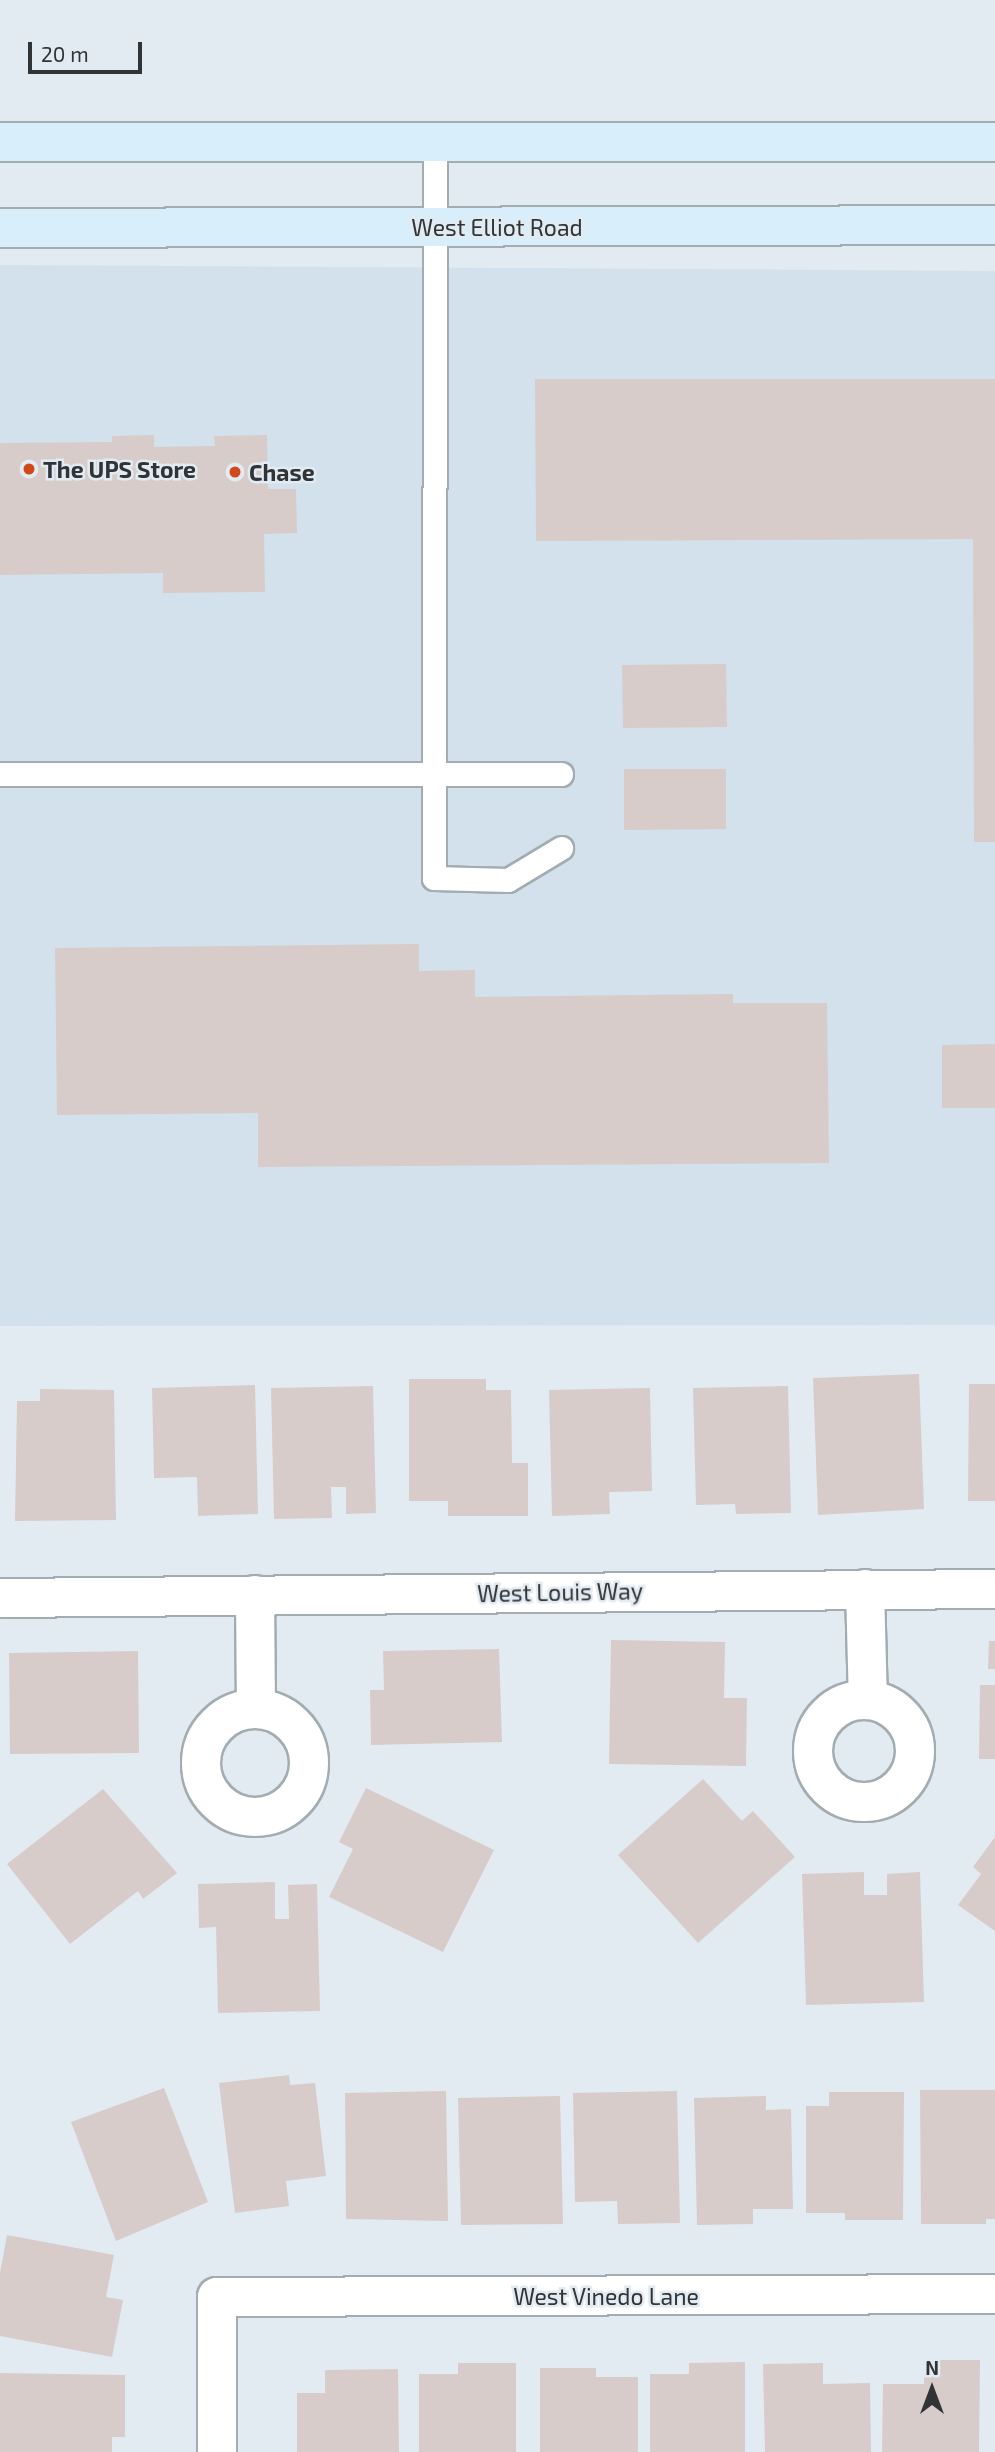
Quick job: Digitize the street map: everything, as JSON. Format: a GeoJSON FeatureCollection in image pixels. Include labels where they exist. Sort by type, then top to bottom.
{"type":"FeatureCollection","features":[{"type":"Feature","properties":{"kind":"main road"},"geometry":{"type":"LineString","coordinates":[[0,142],[995,142]]}},
{"type":"Feature","properties":{"kind":"main road","name":"West Elliot Road"},"geometry":{"type":"LineString","coordinates":[[0,228],[995,225]]}},
{"type":"Feature","properties":{"kind":"street","name":"West Louis Way"},"geometry":{"type":"LineString","coordinates":[[0,1598],[865,1588],[995,1589]]}},
{"type":"Feature","properties":{"kind":"street"},"geometry":{"type":"LineString","coordinates":[[865,1588],[868,1700]]}},
{"type":"Feature","properties":{"kind":"street"},"geometry":{"type":"LineString","coordinates":[[254,1595],[256,1708]]}},
{"type":"Feature","properties":{"kind":"street","name":"West Vinedo Lane"},"geometry":{"type":"LineString","coordinates":[[217,2452],[217,2297],[995,2294]]}},
{"type":"Feature","properties":{"kind":"lane"},"geometry":{"type":"LineString","coordinates":[[435,142],[434,878],[509,880],[561,848]]}},
{"type":"Feature","properties":{"kind":"lane"},"geometry":{"type":"LineString","coordinates":[[0,774],[561,774]]}},
{"type":"Feature","properties":{"kind":"shaded area"},"geometry":{"type":"Polygon","coordinates":[[[0,265],[995,271],[995,1325],[0,1326],[0,265]]]}},
{"type":"Feature","properties":{"kind":"building"},"geometry":{"type":"Polygon","coordinates":[[[535,379],[995,379],[995,842],[974,842],[973,539],[536,541],[535,379]]]}},
{"type":"Feature","properties":{"kind":"building"},"geometry":{"type":"Polygon","coordinates":[[[154,435],[154,447],[215,446],[214,436],[267,435],[268,489],[296,489],[297,533],[264,534],[265,592],[163,593],[163,573],[0,575],[0,443],[112,442],[112,436],[154,435]]]}},
{"type":"Feature","properties":{"kind":"building"},"geometry":{"type":"Polygon","coordinates":[[[726,664],[727,727],[623,728],[622,665],[726,664]]]}},
{"type":"Feature","properties":{"kind":"building"},"geometry":{"type":"Polygon","coordinates":[[[624,769],[726,769],[726,829],[624,830],[624,769]]]}},
{"type":"Feature","properties":{"kind":"building"},"geometry":{"type":"Polygon","coordinates":[[[419,944],[419,971],[475,970],[475,997],[733,994],[733,1003],[827,1003],[829,1163],[258,1167],[258,1113],[57,1115],[55,948],[419,944]]]}},
{"type":"Feature","properties":{"kind":"building"},"geometry":{"type":"Polygon","coordinates":[[[995,1044],[995,1108],[942,1108],[942,1045],[995,1044]]]}},
{"type":"Feature","properties":{"kind":"building"},"geometry":{"type":"Polygon","coordinates":[[[919,1374],[924,1509],[818,1515],[813,1378],[919,1374]]]}},
{"type":"Feature","properties":{"kind":"building"},"geometry":{"type":"Polygon","coordinates":[[[409,1379],[486,1379],[486,1390],[511,1390],[512,1463],[528,1463],[528,1516],[448,1516],[448,1501],[409,1501],[409,1379]]]}},
{"type":"Feature","properties":{"kind":"building"},"geometry":{"type":"Polygon","coordinates":[[[969,1384],[995,1384],[995,1501],[968,1501],[969,1384]]]}},
{"type":"Feature","properties":{"kind":"building"},"geometry":{"type":"Polygon","coordinates":[[[255,1385],[258,1514],[198,1516],[197,1477],[154,1478],[152,1388],[255,1385]]]}},
{"type":"Feature","properties":{"kind":"building"},"geometry":{"type":"Polygon","coordinates":[[[373,1386],[376,1513],[346,1514],[346,1487],[331,1487],[332,1518],[274,1519],[271,1388],[373,1386]]]}},
{"type":"Feature","properties":{"kind":"building"},"geometry":{"type":"Polygon","coordinates":[[[788,1386],[791,1513],[736,1514],[735,1504],[696,1505],[693,1388],[788,1386]]]}},
{"type":"Feature","properties":{"kind":"building"},"geometry":{"type":"Polygon","coordinates":[[[650,1388],[652,1491],[609,1492],[610,1514],[552,1516],[549,1390],[650,1388]]]}},
{"type":"Feature","properties":{"kind":"building"},"geometry":{"type":"Polygon","coordinates":[[[40,1389],[114,1390],[116,1520],[15,1521],[17,1401],[40,1401],[40,1389]]]}},
{"type":"Feature","properties":{"kind":"building"},"geometry":{"type":"Polygon","coordinates":[[[611,1640],[725,1642],[724,1698],[747,1698],[746,1766],[609,1764],[611,1640]]]}},
{"type":"Feature","properties":{"kind":"building"},"geometry":{"type":"Polygon","coordinates":[[[989,1641],[995,1641],[995,1669],[988,1669],[989,1641]]]}},
{"type":"Feature","properties":{"kind":"building"},"geometry":{"type":"Polygon","coordinates":[[[499,1649],[502,1742],[371,1745],[370,1690],[384,1690],[383,1651],[499,1649]]]}},
{"type":"Feature","properties":{"kind":"building"},"geometry":{"type":"Polygon","coordinates":[[[138,1651],[139,1753],[10,1754],[9,1653],[138,1651]]]}},
{"type":"Feature","properties":{"kind":"building"},"geometry":{"type":"Polygon","coordinates":[[[980,1685],[995,1685],[995,1759],[979,1759],[980,1685]]]}},
{"type":"Feature","properties":{"kind":"building"},"geometry":{"type":"Polygon","coordinates":[[[703,1779],[742,1821],[753,1811],[795,1857],[698,1943],[618,1855],[703,1779]]]}},
{"type":"Feature","properties":{"kind":"building"},"geometry":{"type":"Polygon","coordinates":[[[366,1788],[494,1850],[443,1952],[329,1897],[353,1849],[339,1842],[366,1788]]]}},
{"type":"Feature","properties":{"kind":"building"},"geometry":{"type":"Polygon","coordinates":[[[103,1789],[177,1873],[143,1899],[138,1891],[70,1944],[7,1864],[103,1789]]]}},
{"type":"Feature","properties":{"kind":"building"},"geometry":{"type":"Polygon","coordinates":[[[995,1837],[995,1931],[958,1905],[981,1874],[973,1867],[995,1837]]]}},
{"type":"Feature","properties":{"kind":"building"},"geometry":{"type":"Polygon","coordinates":[[[864,1872],[864,1895],[887,1895],[887,1874],[920,1872],[924,2002],[806,2005],[802,1874],[864,1872]]]}},
{"type":"Feature","properties":{"kind":"building"},"geometry":{"type":"Polygon","coordinates":[[[275,1882],[275,1919],[289,1919],[288,1885],[317,1884],[320,2011],[218,2013],[216,1927],[199,1928],[198,1884],[275,1882]]]}},
{"type":"Feature","properties":{"kind":"building"},"geometry":{"type":"Polygon","coordinates":[[[289,2075],[290,2085],[315,2083],[326,2176],[286,2181],[289,2206],[235,2213],[219,2083],[289,2075]]]}},
{"type":"Feature","properties":{"kind":"building"},"geometry":{"type":"Polygon","coordinates":[[[164,2088],[208,2202],[116,2241],[71,2122],[164,2088]]]}},
{"type":"Feature","properties":{"kind":"building"},"geometry":{"type":"Polygon","coordinates":[[[920,2090],[995,2090],[995,2219],[986,2219],[986,2224],[921,2224],[920,2090]]]}},
{"type":"Feature","properties":{"kind":"building"},"geometry":{"type":"Polygon","coordinates":[[[446,2091],[448,2221],[346,2219],[345,2093],[446,2091]]]}},
{"type":"Feature","properties":{"kind":"building"},"geometry":{"type":"Polygon","coordinates":[[[677,2091],[680,2223],[618,2224],[617,2201],[575,2202],[573,2093],[677,2091]]]}},
{"type":"Feature","properties":{"kind":"building"},"geometry":{"type":"Polygon","coordinates":[[[829,2092],[904,2092],[903,2220],[845,2220],[845,2213],[806,2213],[806,2106],[829,2106],[829,2092]]]}},
{"type":"Feature","properties":{"kind":"building"},"geometry":{"type":"Polygon","coordinates":[[[560,2096],[563,2224],[461,2225],[458,2098],[560,2096]]]}},
{"type":"Feature","properties":{"kind":"building"},"geometry":{"type":"Polygon","coordinates":[[[766,2096],[766,2110],[791,2109],[793,2209],[753,2209],[753,2224],[697,2225],[694,2098],[766,2096]]]}},
{"type":"Feature","properties":{"kind":"building"},"geometry":{"type":"Polygon","coordinates":[[[7,2235],[114,2255],[106,2297],[123,2300],[112,2357],[0,2336],[0,2273],[7,2235]]]}},
{"type":"Feature","properties":{"kind":"building"},"geometry":{"type":"Polygon","coordinates":[[[924,2360],[980,2360],[979,2452],[882,2452],[883,2384],[924,2384],[924,2360]]]}},
{"type":"Feature","properties":{"kind":"building"},"geometry":{"type":"Polygon","coordinates":[[[745,2362],[745,2452],[650,2452],[650,2374],[689,2374],[689,2363],[745,2362]]]}},
{"type":"Feature","properties":{"kind":"building"},"geometry":{"type":"Polygon","coordinates":[[[458,2363],[516,2363],[516,2452],[419,2452],[419,2374],[458,2374],[458,2363]]]}},
{"type":"Feature","properties":{"kind":"building"},"geometry":{"type":"Polygon","coordinates":[[[823,2363],[823,2384],[870,2383],[871,2452],[765,2452],[763,2364],[823,2363]]]}},
{"type":"Feature","properties":{"kind":"building"},"geometry":{"type":"Polygon","coordinates":[[[540,2368],[596,2368],[596,2377],[638,2377],[638,2452],[540,2452],[540,2368]]]}},
{"type":"Feature","properties":{"kind":"building"},"geometry":{"type":"Polygon","coordinates":[[[398,2369],[399,2452],[297,2452],[297,2393],[325,2393],[325,2370],[398,2369]]]}},
{"type":"Feature","properties":{"kind":"building"},"geometry":{"type":"Polygon","coordinates":[[[0,2373],[125,2375],[125,2437],[112,2437],[112,2452],[0,2452],[0,2373]]]}},
{"type":"Feature","properties":{"kind":"place","name":"The UPS Store"},"geometry":{"type":"Point","coordinates":[29,469]}},
{"type":"Feature","properties":{"kind":"place","name":"Chase"},"geometry":{"type":"Point","coordinates":[235,472]}}]}
